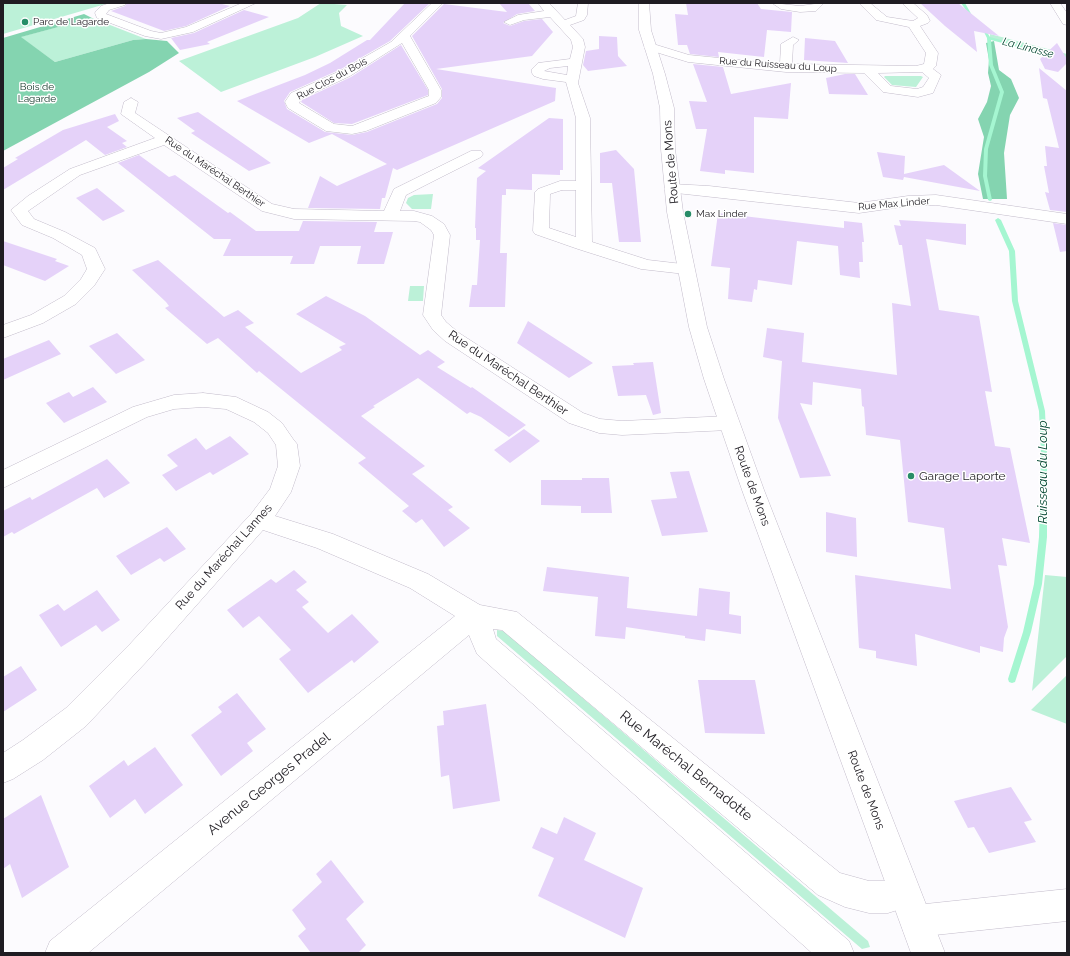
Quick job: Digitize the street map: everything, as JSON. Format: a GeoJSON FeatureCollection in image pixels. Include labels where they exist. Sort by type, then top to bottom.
{"type":"FeatureCollection","features":[{"type":"Feature","properties":{"kind":"street"},"geometry":{"type":"LineString","coordinates":[[121,3],[105,8],[100,13],[101,16],[149,34],[162,36],[189,30],[251,3]]}},
{"type":"Feature","properties":{"kind":"street","name":"Rue Clos du Bois"},"geometry":{"type":"LineString","coordinates":[[404,36],[435,90],[435,97],[431,100],[361,128],[344,130],[331,128],[293,105],[292,102],[296,96],[346,73],[395,44],[438,3]]}},
{"type":"Feature","properties":{"kind":"street"},"geometry":{"type":"LineString","coordinates":[[544,3],[578,42],[579,47],[574,62],[572,86],[583,118],[584,246]]}},
{"type":"Feature","properties":{"kind":"street"},"geometry":{"type":"LineString","coordinates":[[563,24],[580,18],[582,15],[583,3]]}},
{"type":"Feature","properties":{"kind":"street","name":"Route de Mons"},"geometry":{"type":"LineString","coordinates":[[644,3],[645,30],[667,108],[668,149],[672,189],[685,269],[698,326],[729,423],[928,953]]}},
{"type":"Feature","properties":{"kind":"street"},"geometry":{"type":"LineString","coordinates":[[777,3],[784,7],[800,9],[812,8],[817,5],[817,3]]}},
{"type":"Feature","properties":{"kind":"street"},"geometry":{"type":"LineString","coordinates":[[864,3],[880,18],[885,20],[913,24],[924,20],[907,3]]}},
{"type":"Feature","properties":{"kind":"street"},"geometry":{"type":"LineString","coordinates":[[1055,3],[1067,22]]}},
{"type":"Feature","properties":{"kind":"street"},"geometry":{"type":"LineString","coordinates":[[510,22],[522,17],[552,13]]}},
{"type":"Feature","properties":{"kind":"street"},"geometry":{"type":"LineString","coordinates":[[868,70],[887,89],[918,93],[928,90],[935,78],[935,75],[925,69],[930,66],[932,53],[913,24]]}},
{"type":"Feature","properties":{"kind":"street"},"geometry":{"type":"LineString","coordinates":[[786,68],[787,44],[793,40]]}},
{"type":"Feature","properties":{"kind":"street","name":"Rue du Ruisseau du Loup"},"geometry":{"type":"LineString","coordinates":[[652,53],[786,68],[868,70],[925,69]]}},
{"type":"Feature","properties":{"kind":"street"},"geometry":{"type":"LineString","coordinates":[[572,79],[547,76],[538,73],[538,69],[542,66],[550,64],[574,62]]}},
{"type":"Feature","properties":{"kind":"street","name":"Rue du Maréchal Berthier"},"geometry":{"type":"LineString","coordinates":[[131,102],[128,114],[267,208],[294,214],[391,214],[414,216],[426,219],[438,227],[442,235],[432,302],[432,314],[439,326],[452,337],[564,412],[588,423],[610,428],[690,426],[729,423]]}},
{"type":"Feature","properties":{"kind":"street"},"geometry":{"type":"LineString","coordinates":[[3,212],[20,210],[33,199],[75,172],[166,139]]}},
{"type":"Feature","properties":{"kind":"street"},"geometry":{"type":"LineString","coordinates":[[391,214],[399,192],[476,154]]}},
{"type":"Feature","properties":{"kind":"street"},"geometry":{"type":"LineString","coordinates":[[583,185],[560,186],[543,192],[541,231],[584,246],[648,265],[685,269]]}},
{"type":"Feature","properties":{"kind":"street","name":"Rue Max Linder"},"geometry":{"type":"LineString","coordinates":[[672,189],[709,191],[859,208],[908,201],[931,200],[1067,219]]}},
{"type":"Feature","properties":{"kind":"street"},"geometry":{"type":"LineString","coordinates":[[3,332],[37,319],[70,300],[88,282],[96,269],[89,252],[59,235],[28,222],[20,210]]}},
{"type":"Feature","properties":{"kind":"street","name":"Rue du Maréchal Lannes"},"geometry":{"type":"LineString","coordinates":[[3,480],[140,412],[174,402],[203,400],[229,402],[261,417],[275,428],[286,444],[288,466],[280,492],[259,520],[139,652],[76,717],[33,750],[3,769]]}},
{"type":"Feature","properties":{"kind":"street","name":"Rue Maréchal Bernadotte"},"geometry":{"type":"LineString","coordinates":[[259,520],[325,540],[412,578],[475,615],[508,620],[829,884],[845,892],[869,897],[888,897],[910,907],[1067,905]]}},
{"type":"Feature","properties":{"kind":"street"},"geometry":{"type":"LineString","coordinates":[[475,615],[486,646],[838,953]]}},
{"type":"Feature","properties":{"kind":"street","name":"Avenue Georges Pradel"},"geometry":{"type":"LineString","coordinates":[[62,953],[475,615]]}},
{"type":"Feature","properties":{"kind":"green space","name":"Parc de Lagarde"},"geometry":{"type":"Polygon","coordinates":[[[3,3],[109,3],[3,34],[3,3]]]}},
{"type":"Feature","properties":{"kind":"green space"},"geometry":{"type":"Polygon","coordinates":[[[321,3],[347,5],[339,13],[341,26],[363,36],[315,57],[221,92],[179,61],[298,18],[321,3]]]}},
{"type":"Feature","properties":{"kind":"green space","name":"Bois de Lagarde"},"geometry":{"type":"Polygon","coordinates":[[[84,14],[92,18],[21,37],[55,62],[133,40],[146,39],[167,41],[179,53],[149,72],[3,151],[3,38],[84,14]]]}},
{"type":"Feature","properties":{"kind":"green space"},"geometry":{"type":"Polygon","coordinates":[[[92,18],[146,39],[133,40],[55,62],[20,37],[92,18]]]}},
{"type":"Feature","properties":{"kind":"green space"},"geometry":{"type":"Polygon","coordinates":[[[990,34],[1067,54],[1067,58],[990,38],[990,34]]]}},
{"type":"Feature","properties":{"kind":"green space"},"geometry":{"type":"Polygon","coordinates":[[[994,41],[999,70],[1011,79],[1019,98],[1010,115],[1004,153],[1007,199],[983,199],[978,174],[984,137],[978,119],[987,102],[991,86],[988,73],[989,60],[986,43],[994,41]]]}},
{"type":"Feature","properties":{"kind":"green space"},"geometry":{"type":"Polygon","coordinates":[[[884,77],[923,77],[916,87],[892,85],[884,77]]]}},
{"type":"Feature","properties":{"kind":"green space"},"geometry":{"type":"Polygon","coordinates":[[[433,194],[431,209],[412,209],[406,203],[408,198],[414,195],[433,194]]]}},
{"type":"Feature","properties":{"kind":"green space"},"geometry":{"type":"Polygon","coordinates":[[[410,286],[424,286],[423,301],[408,301],[410,286]]]}},
{"type":"Feature","properties":{"kind":"green space"},"geometry":{"type":"Polygon","coordinates":[[[1045,575],[1067,577],[1067,656],[1032,691],[1045,575]]]}},
{"type":"Feature","properties":{"kind":"green space"},"geometry":{"type":"Polygon","coordinates":[[[497,630],[504,631],[868,941],[870,947],[862,949],[497,636],[497,630]]]}},
{"type":"Feature","properties":{"kind":"green space"},"geometry":{"type":"Polygon","coordinates":[[[1067,675],[1067,724],[1031,710],[1067,675]]]}},
{"type":"Feature","properties":{"kind":"building"},"geometry":{"type":"Polygon","coordinates":[[[127,3],[218,3],[230,6],[186,26],[164,31],[111,11],[125,6],[127,3]]]}},
{"type":"Feature","properties":{"kind":"building"},"geometry":{"type":"Polygon","coordinates":[[[405,3],[430,3],[390,41],[341,69],[290,92],[284,101],[287,109],[325,132],[352,135],[367,132],[437,104],[442,98],[442,89],[412,36],[444,4],[507,12],[499,3],[528,3],[535,11],[517,14],[503,23],[510,26],[524,21],[542,19],[553,32],[532,56],[436,69],[556,88],[555,101],[397,170],[393,168],[385,198],[382,198],[380,209],[308,208],[320,176],[337,186],[387,164],[332,134],[309,143],[237,101],[305,75],[330,63],[367,40],[370,40],[405,3]]]}},
{"type":"Feature","properties":{"kind":"building"},"geometry":{"type":"Polygon","coordinates":[[[686,3],[757,3],[761,9],[792,12],[791,32],[767,30],[764,57],[718,52],[719,57],[690,54],[687,45],[678,45],[675,14],[688,15],[686,3]]]}},
{"type":"Feature","properties":{"kind":"building"},"geometry":{"type":"Polygon","coordinates":[[[920,3],[958,3],[999,36],[974,31],[977,52],[920,3]]]}},
{"type":"Feature","properties":{"kind":"building"},"geometry":{"type":"Polygon","coordinates":[[[244,10],[269,17],[207,42],[210,44],[180,50],[171,38],[194,33],[244,10]]]}},
{"type":"Feature","properties":{"kind":"building"},"geometry":{"type":"Polygon","coordinates":[[[599,36],[617,37],[618,56],[627,66],[588,71],[583,65],[586,51],[599,49],[599,36]]]}},
{"type":"Feature","properties":{"kind":"building"},"geometry":{"type":"Polygon","coordinates":[[[805,38],[835,41],[848,63],[804,60],[805,38]]]}},
{"type":"Feature","properties":{"kind":"building"},"geometry":{"type":"Polygon","coordinates":[[[1057,43],[1067,59],[1067,63],[1058,72],[1045,69],[1040,59],[1057,43]]]}},
{"type":"Feature","properties":{"kind":"building"},"geometry":{"type":"Polygon","coordinates":[[[401,45],[428,90],[428,95],[352,124],[334,123],[301,102],[302,100],[351,77],[401,45]]]}},
{"type":"Feature","properties":{"kind":"building"},"geometry":{"type":"Polygon","coordinates":[[[693,64],[723,67],[731,94],[791,83],[788,119],[754,117],[754,173],[725,170],[725,174],[700,171],[707,129],[696,129],[689,101],[707,102],[693,64]]]}},
{"type":"Feature","properties":{"kind":"building"},"geometry":{"type":"Polygon","coordinates":[[[1039,68],[1067,91],[1067,212],[1050,210],[1045,192],[1049,193],[1044,166],[1047,166],[1045,146],[1059,148],[1047,99],[1043,98],[1039,68]]]}},
{"type":"Feature","properties":{"kind":"building"},"geometry":{"type":"Polygon","coordinates":[[[845,74],[855,74],[868,95],[829,94],[826,78],[845,74]]]}},
{"type":"Feature","properties":{"kind":"building"},"geometry":{"type":"Polygon","coordinates":[[[198,112],[271,163],[249,171],[191,133],[195,131],[177,118],[198,112]]]}},
{"type":"Feature","properties":{"kind":"building"},"geometry":{"type":"Polygon","coordinates":[[[115,114],[119,121],[107,127],[127,141],[122,143],[127,147],[105,155],[86,140],[3,190],[3,168],[18,159],[15,158],[63,130],[115,114]]]}},
{"type":"Feature","properties":{"kind":"building"},"geometry":{"type":"Polygon","coordinates":[[[549,118],[563,119],[563,170],[560,170],[560,175],[532,174],[532,190],[506,189],[506,195],[502,195],[500,253],[507,253],[505,307],[469,307],[472,285],[477,285],[480,240],[476,240],[475,228],[477,178],[486,171],[478,168],[549,118]]]}},
{"type":"Feature","properties":{"kind":"building"},"geometry":{"type":"Polygon","coordinates":[[[616,150],[634,169],[641,242],[619,242],[612,183],[600,183],[600,153],[616,150]]]}},
{"type":"Feature","properties":{"kind":"building"},"geometry":{"type":"Polygon","coordinates":[[[877,152],[905,156],[904,174],[944,165],[980,191],[904,177],[903,180],[883,177],[877,152]]]}},
{"type":"Feature","properties":{"kind":"building"},"geometry":{"type":"Polygon","coordinates":[[[139,155],[169,177],[175,175],[256,231],[299,231],[303,221],[377,222],[374,232],[393,232],[384,264],[357,264],[361,246],[320,246],[314,264],[290,264],[293,256],[223,256],[231,239],[214,239],[118,163],[139,155]]]}},
{"type":"Feature","properties":{"kind":"building"},"geometry":{"type":"Polygon","coordinates":[[[97,188],[125,211],[103,221],[76,198],[97,188]]]}},
{"type":"Feature","properties":{"kind":"building"},"geometry":{"type":"Polygon","coordinates":[[[718,213],[844,228],[844,221],[862,223],[864,242],[862,242],[863,262],[859,262],[860,278],[840,275],[838,246],[797,241],[792,285],[758,280],[757,290],[754,289],[752,302],[728,299],[730,268],[711,266],[718,213]]]}},
{"type":"Feature","properties":{"kind":"building"},"geometry":{"type":"Polygon","coordinates":[[[899,220],[966,224],[966,245],[926,239],[939,310],[979,316],[992,392],[985,391],[995,446],[1010,448],[1030,543],[1002,538],[1007,566],[998,565],[1008,627],[1004,638],[1003,652],[980,646],[980,653],[915,634],[917,666],[876,658],[876,651],[859,648],[855,575],[951,589],[944,528],[908,522],[900,440],[866,435],[861,389],[813,382],[812,405],[800,403],[831,476],[800,478],[778,418],[782,361],[763,357],[767,328],[804,333],[802,362],[897,375],[892,303],[911,306],[902,245],[899,245],[894,225],[901,226],[899,220]]]}},
{"type":"Feature","properties":{"kind":"building"},"geometry":{"type":"Polygon","coordinates":[[[1053,223],[1067,225],[1067,251],[1060,252],[1053,223]]]}},
{"type":"Feature","properties":{"kind":"building"},"geometry":{"type":"Polygon","coordinates":[[[3,241],[57,259],[55,261],[69,266],[45,281],[3,265],[3,241]]]}},
{"type":"Feature","properties":{"kind":"building"},"geometry":{"type":"Polygon","coordinates":[[[158,260],[224,317],[238,310],[254,323],[245,327],[301,373],[342,350],[339,347],[346,344],[296,314],[326,296],[365,316],[420,355],[428,350],[445,362],[437,367],[471,388],[472,387],[526,425],[509,437],[481,417],[470,412],[467,414],[418,378],[373,406],[375,407],[361,416],[425,466],[412,474],[453,507],[448,510],[470,528],[444,547],[422,519],[416,523],[402,511],[409,506],[358,463],[366,458],[259,371],[257,373],[218,338],[207,344],[165,308],[169,306],[166,302],[132,270],[158,260]]]}},
{"type":"Feature","properties":{"kind":"building"},"geometry":{"type":"Polygon","coordinates":[[[528,321],[593,363],[569,378],[517,343],[528,321]]]}},
{"type":"Feature","properties":{"kind":"building"},"geometry":{"type":"Polygon","coordinates":[[[117,333],[145,360],[116,374],[89,346],[117,333]]]}},
{"type":"Feature","properties":{"kind":"building"},"geometry":{"type":"Polygon","coordinates":[[[49,340],[61,354],[3,380],[3,359],[49,340]]]}},
{"type":"Feature","properties":{"kind":"building"},"geometry":{"type":"Polygon","coordinates":[[[653,362],[661,413],[653,415],[646,395],[618,396],[612,366],[653,362]]]}},
{"type":"Feature","properties":{"kind":"building"},"geometry":{"type":"Polygon","coordinates":[[[93,387],[107,402],[64,423],[46,403],[69,392],[73,397],[93,387]]]}},
{"type":"Feature","properties":{"kind":"building"},"geometry":{"type":"Polygon","coordinates":[[[524,429],[540,441],[510,463],[494,450],[524,429]]]}},
{"type":"Feature","properties":{"kind":"building"},"geometry":{"type":"Polygon","coordinates":[[[230,436],[249,454],[213,475],[210,472],[176,491],[162,475],[178,466],[167,455],[196,438],[206,450],[230,436]]]}},
{"type":"Feature","properties":{"kind":"building"},"geometry":{"type":"Polygon","coordinates":[[[107,459],[130,483],[104,498],[97,488],[14,534],[12,532],[3,537],[3,511],[30,497],[32,500],[107,459]]]}},
{"type":"Feature","properties":{"kind":"building"},"geometry":{"type":"Polygon","coordinates":[[[689,471],[708,532],[662,536],[651,500],[677,498],[670,472],[689,471]]]}},
{"type":"Feature","properties":{"kind":"building"},"geometry":{"type":"Polygon","coordinates":[[[582,478],[609,478],[612,513],[581,513],[581,506],[541,505],[541,480],[582,480],[582,478]]]}},
{"type":"Feature","properties":{"kind":"building"},"geometry":{"type":"Polygon","coordinates":[[[826,512],[856,518],[857,557],[826,552],[826,512]]]}},
{"type":"Feature","properties":{"kind":"building"},"geometry":{"type":"Polygon","coordinates":[[[167,527],[186,549],[164,562],[160,558],[131,575],[116,556],[167,527]]]}},
{"type":"Feature","properties":{"kind":"building"},"geometry":{"type":"Polygon","coordinates":[[[547,567],[629,577],[627,608],[697,616],[699,588],[730,592],[729,614],[741,616],[741,634],[706,629],[705,641],[685,638],[685,636],[626,627],[625,639],[595,636],[598,597],[543,591],[547,567]]]}},
{"type":"Feature","properties":{"kind":"building"},"geometry":{"type":"Polygon","coordinates":[[[294,570],[307,582],[296,590],[309,602],[302,607],[328,633],[352,614],[379,642],[354,663],[352,660],[308,693],[279,659],[291,650],[259,616],[243,628],[227,610],[271,579],[276,583],[294,570]]]}},
{"type":"Feature","properties":{"kind":"building"},"geometry":{"type":"Polygon","coordinates":[[[97,590],[120,620],[102,632],[96,625],[61,647],[39,615],[58,604],[64,611],[97,590]]]}},
{"type":"Feature","properties":{"kind":"building"},"geometry":{"type":"Polygon","coordinates":[[[21,666],[37,690],[3,712],[3,677],[21,666]]]}},
{"type":"Feature","properties":{"kind":"building"},"geometry":{"type":"Polygon","coordinates":[[[698,680],[755,680],[765,734],[705,733],[698,680]]]}},
{"type":"Feature","properties":{"kind":"building"},"geometry":{"type":"Polygon","coordinates":[[[237,693],[266,729],[247,743],[253,751],[221,776],[191,735],[222,712],[218,707],[237,693]]]}},
{"type":"Feature","properties":{"kind":"building"},"geometry":{"type":"Polygon","coordinates":[[[486,704],[500,801],[453,809],[449,775],[441,777],[437,726],[444,725],[443,711],[486,704]]]}},
{"type":"Feature","properties":{"kind":"building"},"geometry":{"type":"Polygon","coordinates":[[[155,747],[183,785],[145,814],[135,799],[110,818],[89,786],[124,760],[128,766],[155,747]]]}},
{"type":"Feature","properties":{"kind":"building"},"geometry":{"type":"Polygon","coordinates":[[[1011,787],[1032,820],[1024,822],[1036,842],[989,853],[974,827],[968,828],[954,801],[1011,787]]]}},
{"type":"Feature","properties":{"kind":"building"},"geometry":{"type":"Polygon","coordinates":[[[41,795],[69,867],[22,898],[10,864],[3,869],[3,819],[41,795]]]}},
{"type":"Feature","properties":{"kind":"building"},"geometry":{"type":"Polygon","coordinates":[[[564,817],[596,833],[584,860],[643,888],[625,938],[538,896],[554,858],[532,848],[541,827],[557,834],[564,817]]]}},
{"type":"Feature","properties":{"kind":"building"},"geometry":{"type":"Polygon","coordinates":[[[331,860],[364,902],[346,919],[366,945],[358,953],[311,953],[298,936],[306,929],[292,910],[322,882],[316,874],[331,860]]]}},
{"type":"Feature","properties":{"kind":"waterway","name":"Ruisseau du Loup"},"geometry":{"type":"LineString","coordinates":[[963,3],[973,18]]}},
{"type":"Feature","properties":{"kind":"waterway","name":"Ruisseau du Loup"},"geometry":{"type":"LineString","coordinates":[[982,27],[989,38]]}},
{"type":"Feature","properties":{"kind":"waterway","name":"La Linasse"},"geometry":{"type":"LineString","coordinates":[[989,38],[1067,59]]}},
{"type":"Feature","properties":{"kind":"waterway","name":"Ruisseau du Loup"},"geometry":{"type":"LineString","coordinates":[[989,38],[991,65],[1002,92],[986,149],[985,176],[990,200]]}},
{"type":"Feature","properties":{"kind":"waterway","name":"Ruisseau du Loup"},"geometry":{"type":"LineString","coordinates":[[998,220],[1012,251],[1015,301],[1042,411],[1044,454],[1043,537],[1038,584],[1027,632],[1012,679]]}},
{"type":"Feature","properties":{"kind":"place","name":"Parc de Lagarde"},"geometry":{"type":"Point","coordinates":[25,22]}},
{"type":"Feature","properties":{"kind":"place","name":"Max Linder"},"geometry":{"type":"Point","coordinates":[688,214]}},
{"type":"Feature","properties":{"kind":"place","name":"Garage Laporte"},"geometry":{"type":"Point","coordinates":[911,476]}}]}
